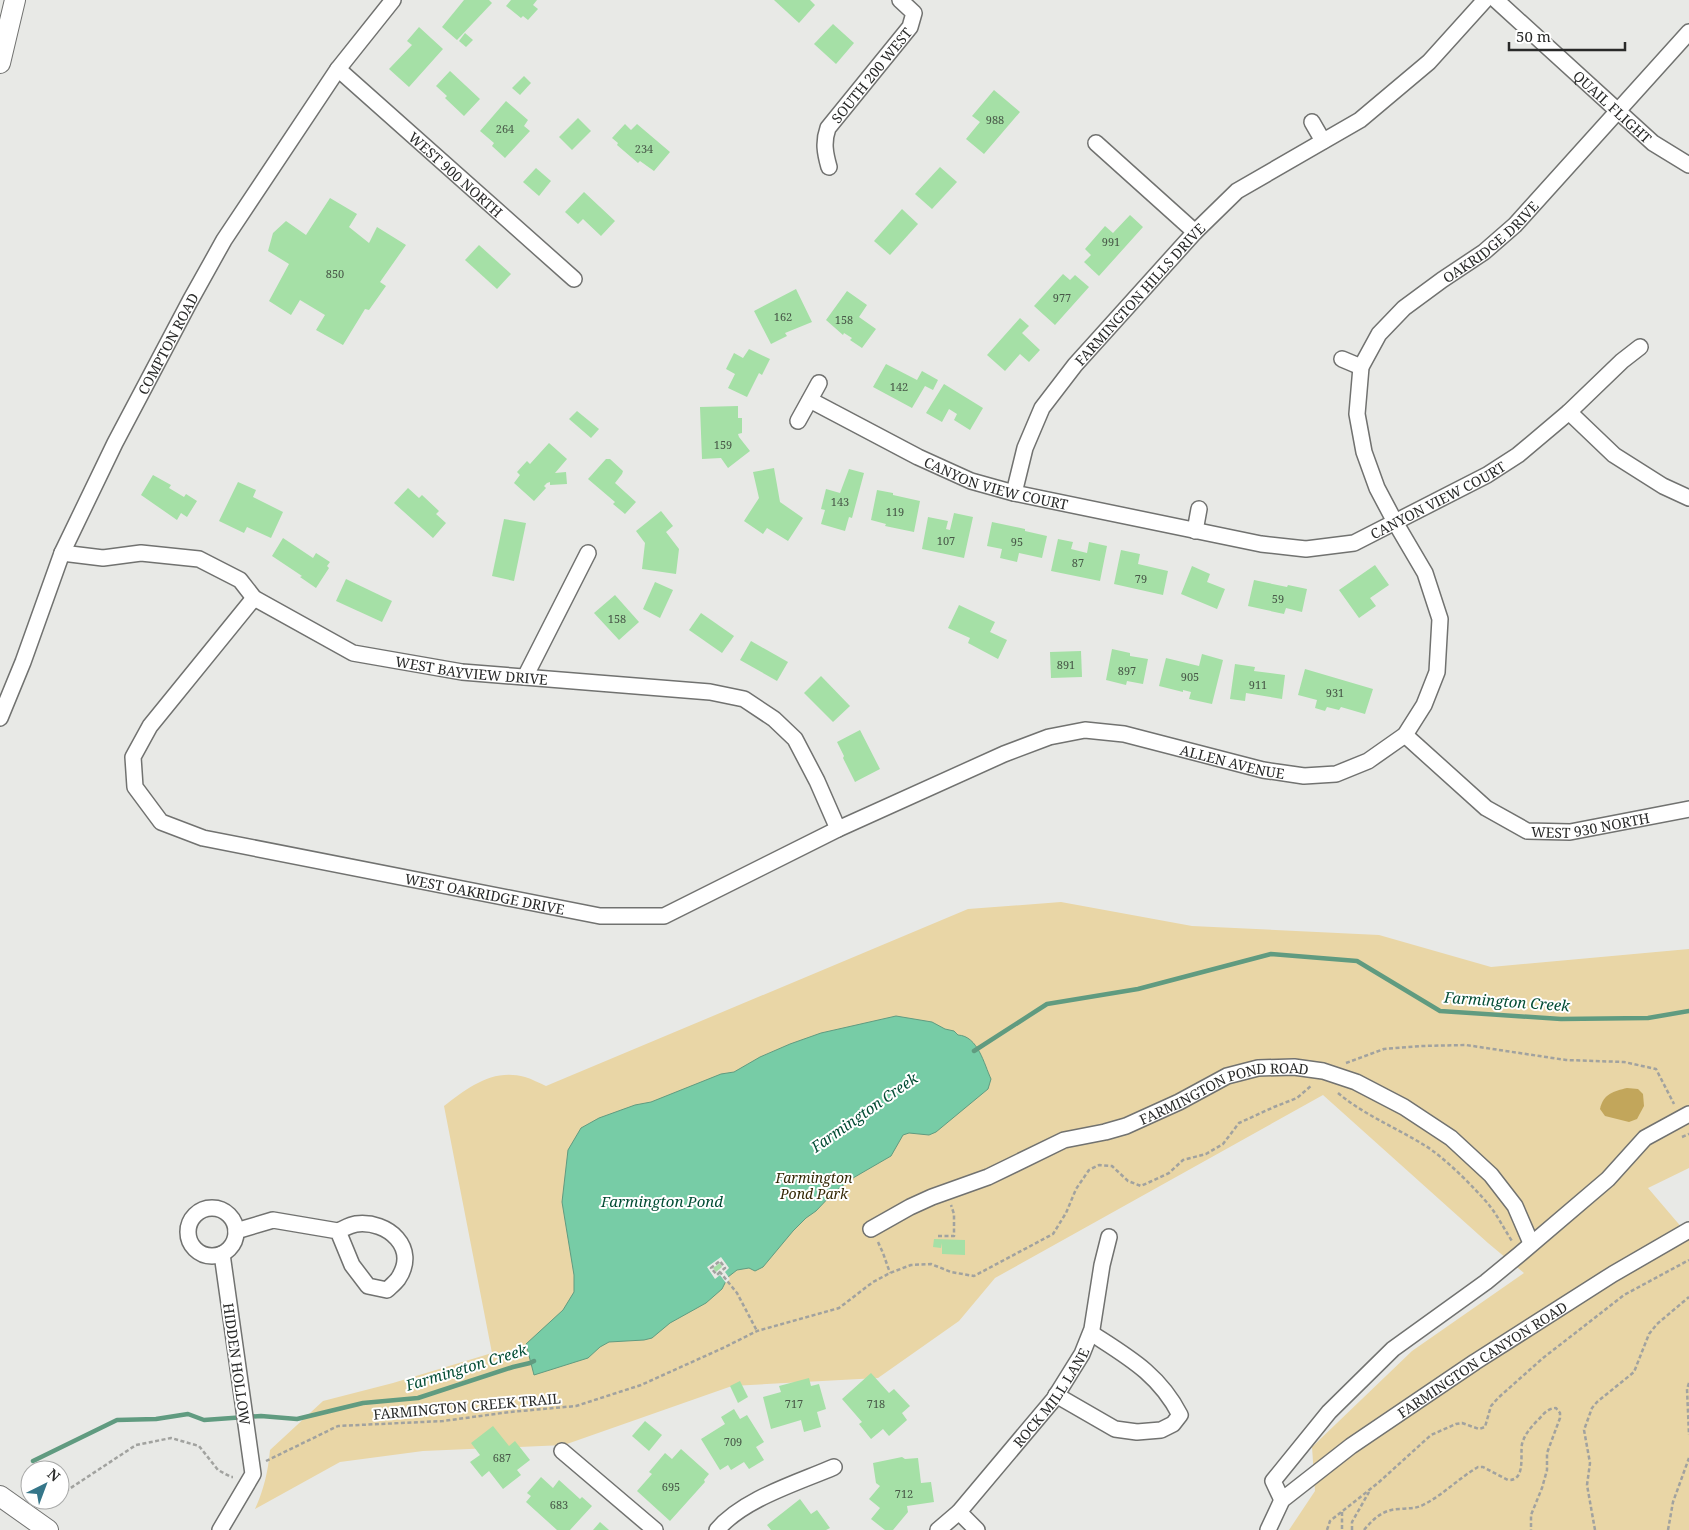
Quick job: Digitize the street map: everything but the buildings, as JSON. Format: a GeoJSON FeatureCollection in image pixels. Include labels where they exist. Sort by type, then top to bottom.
{"type":"FeatureCollection","features":[{"type":"Feature","properties":{"kind":"main road"},"geometry":{"type":"LineString","coordinates":[[0,63],[14,0]]}},
{"type":"Feature","properties":{"kind":"main road"},"geometry":{"type":"LineString","coordinates":[[0,1496],[48,1530]]}},
{"type":"Feature","properties":{"kind":"street","name":"COMPTON ROAD"},"geometry":{"type":"LineString","coordinates":[[0,718],[23,662],[62,553],[115,443],[224,240],[338,69],[393,0]]}},
{"type":"Feature","properties":{"kind":"street","name":"SOUTH 200 WEST"},"geometry":{"type":"LineString","coordinates":[[829,167],[825,149],[825,138],[828,128],[910,27],[914,13],[900,0]]}},
{"type":"Feature","properties":{"kind":"street","name":"FARMINGTON HILLS DRIVE"},"geometry":{"type":"LineString","coordinates":[[1014,493],[1024,448],[1042,408],[1075,365],[1194,232],[1237,191],[1360,120],[1428,62],[1485,0]]}},
{"type":"Feature","properties":{"kind":"street","name":"QUAIL FLIGHT"},"geometry":{"type":"LineString","coordinates":[[1496,0],[1653,143],[1689,165]]}},
{"type":"Feature","properties":{"kind":"street","name":"OAKRIDGE DRIVE"},"geometry":{"type":"LineString","coordinates":[[1395,522],[1377,488],[1364,452],[1357,414],[1361,367],[1379,334],[1404,308],[1484,252],[1515,226],[1689,32]]}},
{"type":"Feature","properties":{"kind":"street","name":"WEST 900 NORTH"},"geometry":{"type":"LineString","coordinates":[[338,69],[574,279]]}},
{"type":"Feature","properties":{"kind":"street"},"geometry":{"type":"LineString","coordinates":[[1312,122],[1323,141]]}},
{"type":"Feature","properties":{"kind":"street"},"geometry":{"type":"LineString","coordinates":[[1096,142],[1194,232]]}},
{"type":"Feature","properties":{"kind":"street","name":"CANYON VIEW COURT"},"geometry":{"type":"LineString","coordinates":[[810,400],[962,477],[1014,493],[1261,544],[1306,549],[1354,543],[1487,475],[1518,455],[1569,412],[1640,347]]}},
{"type":"Feature","properties":{"kind":"street"},"geometry":{"type":"LineString","coordinates":[[1342,359],[1361,367]]}},
{"type":"Feature","properties":{"kind":"street"},"geometry":{"type":"LineString","coordinates":[[798,421],[820,383]]}},
{"type":"Feature","properties":{"kind":"street"},"geometry":{"type":"LineString","coordinates":[[1569,412],[1614,455],[1663,486],[1689,498]]}},
{"type":"Feature","properties":{"kind":"street"},"geometry":{"type":"LineString","coordinates":[[1194,531],[1199,509]]}},
{"type":"Feature","properties":{"kind":"street","name":"ALLEN AVENUE"},"geometry":{"type":"LineString","coordinates":[[838,829],[1004,754],[1049,737],[1084,730],[1124,734],[1263,770],[1304,776],[1336,774],[1368,762],[1404,735],[1424,705],[1438,672],[1440,619],[1426,574],[1395,522]]}},
{"type":"Feature","properties":{"kind":"street"},"geometry":{"type":"LineString","coordinates":[[525,677],[588,552]]}},
{"type":"Feature","properties":{"kind":"street","name":"WEST BAYVIEW DRIVE"},"geometry":{"type":"LineString","coordinates":[[62,553],[102,558],[141,553],[199,559],[240,580],[254,598],[353,653],[462,672],[710,692],[744,699],[774,719],[795,739],[817,781],[838,829]]}},
{"type":"Feature","properties":{"kind":"street","name":"WEST OAKRIDGE DRIVE"},"geometry":{"type":"LineString","coordinates":[[254,598],[150,726],[133,757],[135,787],[161,822],[203,838],[600,916],[664,916],[838,829]]}},
{"type":"Feature","properties":{"kind":"street","name":"WEST 930 NORTH"},"geometry":{"type":"LineString","coordinates":[[1404,735],[1486,808],[1527,831],[1570,832],[1689,809]]}},
{"type":"Feature","properties":{"kind":"street","name":"FARMINGTON POND ROAD"},"geometry":{"type":"LineString","coordinates":[[871,1229],[910,1207],[988,1177],[1064,1140],[1126,1126],[1178,1102],[1227,1076],[1258,1068],[1294,1067],[1327,1072],[1356,1082],[1404,1107],[1452,1138],[1491,1175],[1515,1206],[1532,1243]]}},
{"type":"Feature","properties":{"kind":"street"},"geometry":{"type":"LineString","coordinates":[[1268,1530],[1282,1500],[1273,1481],[1329,1412],[1393,1349],[1486,1282],[1608,1179],[1645,1138],[1685,1116]]}},
{"type":"Feature","properties":{"kind":"street"},"geometry":{"type":"LineString","coordinates":[[207,1208],[216,1208],[230,1216],[236,1231],[233,1244],[222,1254],[214,1256],[199,1252],[192,1247],[189,1239],[189,1223],[193,1216],[207,1208]]}},
{"type":"Feature","properties":{"kind":"street"},"geometry":{"type":"LineString","coordinates":[[236,1231],[273,1220],[338,1231],[355,1224],[371,1224],[384,1227],[397,1237],[404,1252],[404,1265],[398,1280],[387,1290],[368,1286],[352,1265],[338,1231]]}},
{"type":"Feature","properties":{"kind":"street","name":"FARMINGTON CANYON ROAD"},"geometry":{"type":"LineString","coordinates":[[1282,1500],[1351,1446],[1476,1362],[1613,1274],[1689,1230]]}},
{"type":"Feature","properties":{"kind":"street","name":"ROCK MILL LANE"},"geometry":{"type":"LineString","coordinates":[[938,1530],[959,1512],[1056,1395],[1082,1354],[1090,1333],[1109,1237]]}},
{"type":"Feature","properties":{"kind":"street","name":"HIDDEN HOLLOW"},"geometry":{"type":"LineString","coordinates":[[222,1254],[253,1474]]}},
{"type":"Feature","properties":{"kind":"street"},"geometry":{"type":"LineString","coordinates":[[1056,1395],[1115,1429],[1137,1432],[1161,1430],[1173,1424],[1180,1416],[1173,1402],[1162,1388],[1139,1364],[1090,1333]]}},
{"type":"Feature","properties":{"kind":"street"},"geometry":{"type":"LineString","coordinates":[[562,1451],[655,1530]]}},
{"type":"Feature","properties":{"kind":"street"},"geometry":{"type":"LineString","coordinates":[[718,1530],[724,1522],[749,1504],[834,1466]]}},
{"type":"Feature","properties":{"kind":"street"},"geometry":{"type":"LineString","coordinates":[[220,1530],[253,1474]]}},
{"type":"Feature","properties":{"kind":"street"},"geometry":{"type":"LineString","coordinates":[[959,1512],[977,1530]]}},
{"type":"Feature","properties":{"kind":"path"},"geometry":{"type":"LineString","coordinates":[[1327,1072],[1384,1049],[1466,1044],[1566,1060],[1624,1062],[1656,1069],[1685,1116]]}},
{"type":"Feature","properties":{"kind":"path","name":"FARMINGTON CREEK TRAIL"},"geometry":{"type":"LineString","coordinates":[[253,1474],[267,1460],[338,1426],[443,1421],[576,1406],[641,1385],[757,1331],[839,1308],[873,1282],[911,1264],[931,1264],[950,1272],[974,1276],[1053,1234],[1066,1213],[1076,1189],[1089,1170],[1099,1164],[1112,1166],[1128,1181],[1141,1186],[1169,1172],[1183,1160],[1206,1154],[1222,1144],[1239,1123],[1298,1098],[1327,1072]]}},
{"type":"Feature","properties":{"kind":"path"},"geometry":{"type":"LineString","coordinates":[[1335,1090],[1350,1103],[1425,1145],[1455,1170],[1489,1205],[1520,1254]]}},
{"type":"Feature","properties":{"kind":"path"},"geometry":{"type":"LineString","coordinates":[[938,1236],[954,1236],[954,1214],[944,1193]]}},
{"type":"Feature","properties":{"kind":"path"},"geometry":{"type":"LineString","coordinates":[[871,1229],[883,1252],[890,1273]]}},
{"type":"Feature","properties":{"kind":"path"},"geometry":{"type":"LineString","coordinates":[[1326,1530],[1330,1522],[1342,1511],[1370,1490],[1423,1442],[1440,1430],[1462,1423],[1479,1429],[1485,1427],[1491,1406],[1543,1358],[1612,1304],[1689,1260]]}},
{"type":"Feature","properties":{"kind":"path"},"geometry":{"type":"LineString","coordinates":[[720,1261],[725,1268],[720,1272],[717,1274],[712,1268],[720,1261]]}},
{"type":"Feature","properties":{"kind":"path"},"geometry":{"type":"LineString","coordinates":[[720,1272],[737,1293],[757,1331]]}},
{"type":"Feature","properties":{"kind":"path"},"geometry":{"type":"LineString","coordinates":[[1595,1530],[1587,1485],[1590,1463],[1584,1430],[1592,1408],[1634,1372],[1649,1334],[1657,1324],[1689,1297]]}},
{"type":"Feature","properties":{"kind":"path"},"geometry":{"type":"LineString","coordinates":[[1689,1383],[1687,1389],[1689,1435]]}},
{"type":"Feature","properties":{"kind":"path"},"geometry":{"type":"LineString","coordinates":[[1364,1530],[1384,1512],[1410,1509],[1425,1504],[1478,1467],[1483,1467],[1508,1480],[1516,1478],[1521,1470],[1522,1444],[1528,1430],[1544,1413],[1552,1408],[1556,1408],[1560,1413],[1560,1418],[1547,1453],[1542,1488],[1531,1515],[1531,1530]]}},
{"type":"Feature","properties":{"kind":"path"},"geometry":{"type":"LineString","coordinates":[[70,1488],[136,1445],[171,1438],[199,1446],[218,1470],[231,1477],[253,1474]]}},
{"type":"Feature","properties":{"kind":"path"},"geometry":{"type":"LineString","coordinates":[[1668,1530],[1673,1502],[1689,1458]]}},
{"type":"Feature","properties":{"kind":"path"},"geometry":{"type":"LineString","coordinates":[[1352,1530],[1352,1522],[1370,1490]]}},
{"type":"Feature","properties":{"kind":"path"},"geometry":{"type":"LineString","coordinates":[[1342,1511],[1342,1530]]}},
{"type":"Feature","properties":{"kind":"green space","name":"Farmington Pond Park"},"geometry":{"type":"Polygon","coordinates":[[[1061,902],[1192,926],[1379,935],[1491,967],[1689,949],[1689,1168],[1648,1188],[1689,1236],[1689,1530],[1289,1530],[1315,1491],[1312,1447],[1412,1351],[1524,1273],[1323,1095],[995,1278],[959,1321],[878,1378],[732,1386],[564,1445],[423,1451],[340,1462],[255,1509],[265,1480],[270,1450],[323,1401],[393,1383],[492,1353],[444,1106],[471,1087],[491,1077],[513,1075],[525,1077],[546,1086],[968,909],[1061,902]]]}},
{"type":"Feature","properties":{"kind":"shaded area"},"geometry":{"type":"Polygon","coordinates":[[[1627,1088],[1638,1089],[1643,1094],[1644,1106],[1637,1119],[1629,1122],[1605,1116],[1600,1109],[1606,1097],[1627,1088]]]}},
{"type":"Feature","properties":{"kind":"water","name":"Farmington Pond"},"geometry":{"type":"Polygon","coordinates":[[[896,1016],[932,1022],[971,1040],[979,1052],[991,1079],[988,1089],[936,1132],[929,1135],[909,1133],[903,1135],[891,1156],[853,1178],[834,1192],[793,1231],[763,1267],[755,1271],[749,1268],[737,1270],[728,1277],[722,1289],[706,1303],[670,1323],[652,1338],[609,1342],[588,1358],[534,1375],[526,1344],[563,1310],[574,1292],[574,1275],[562,1202],[568,1150],[581,1128],[599,1118],[635,1105],[651,1102],[721,1074],[734,1072],[760,1057],[790,1044],[821,1033],[896,1016]]]}},
{"type":"Feature","properties":{"kind":"pier"},"geometry":{"type":"Polygon","coordinates":[[[721,1257],[729,1268],[725,1272],[730,1279],[726,1283],[720,1275],[715,1279],[707,1267],[721,1257]]]}},
{"type":"Feature","properties":{"kind":"waterway","name":"Farmington Creek"},"geometry":{"type":"LineString","coordinates":[[974,1051],[1047,1004],[1138,989],[1271,954],[1357,961],[1440,1011],[1561,1019],[1648,1018],[1689,1011]]}},
{"type":"Feature","properties":{"kind":"waterway","name":"Farmington Creek"},"geometry":{"type":"LineString","coordinates":[[35,1460],[117,1420],[156,1419],[188,1414],[204,1420],[261,1416],[297,1419],[363,1403],[418,1398],[534,1361]]}}]}
